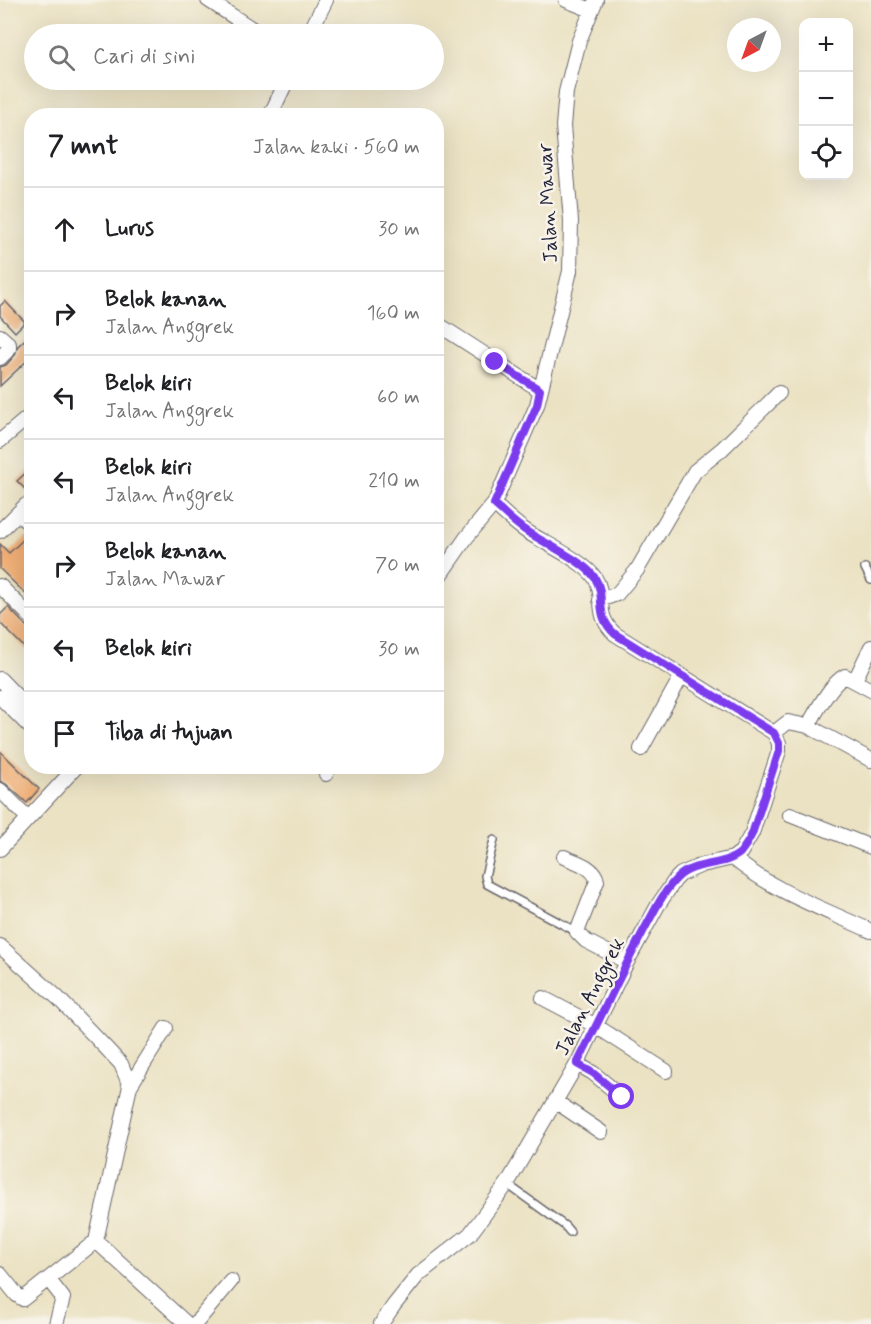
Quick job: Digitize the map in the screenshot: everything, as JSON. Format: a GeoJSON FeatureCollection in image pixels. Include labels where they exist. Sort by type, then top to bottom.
{"type":"FeatureCollection","features":[{"type":"Feature","properties":{"kind":"street"},"geometry":{"type":"LineString","coordinates":[[208,0],[245,24]]}},
{"type":"Feature","properties":{"kind":"street"},"geometry":{"type":"LineString","coordinates":[[314,24],[326,0]]}},
{"type":"Feature","properties":{"kind":"street"},"geometry":{"type":"LineString","coordinates":[[566,0],[593,5]]}},
{"type":"Feature","properties":{"kind":"street","name":"Jalan Mawar"},"geometry":{"type":"LineString","coordinates":[[444,570],[494,504],[537,405],[570,272],[572,221],[562,126],[566,92],[579,41],[593,5]]}},
{"type":"Feature","properties":{"kind":"street"},"geometry":{"type":"LineString","coordinates":[[274,108],[282,90]]}},
{"type":"Feature","properties":{"kind":"street"},"geometry":{"type":"LineString","coordinates":[[444,328],[540,390]]}},
{"type":"Feature","properties":{"kind":"street"},"geometry":{"type":"LineString","coordinates":[[0,358],[9,349],[9,344],[2,338]]}},
{"type":"Feature","properties":{"kind":"street"},"geometry":{"type":"LineString","coordinates":[[600,600],[617,594],[637,570],[695,471],[722,449],[779,393]]}},
{"type":"Feature","properties":{"kind":"street"},"geometry":{"type":"LineString","coordinates":[[0,441],[24,421]]}},
{"type":"Feature","properties":{"kind":"street"},"geometry":{"type":"LineString","coordinates":[[494,504],[526,531],[584,568],[595,578],[601,612],[607,627],[681,677],[774,733],[779,743],[779,751],[752,834],[741,852],[733,858],[793,898],[871,932]]}},
{"type":"Feature","properties":{"kind":"street"},"geometry":{"type":"LineString","coordinates":[[0,531],[24,509]]}},
{"type":"Feature","properties":{"kind":"street"},"geometry":{"type":"LineString","coordinates":[[18,513],[24,519]]}},
{"type":"Feature","properties":{"kind":"street"},"geometry":{"type":"LineString","coordinates":[[0,586],[24,610]]}},
{"type":"Feature","properties":{"kind":"street"},"geometry":{"type":"LineString","coordinates":[[855,680],[871,647]]}},
{"type":"Feature","properties":{"kind":"street"},"geometry":{"type":"LineString","coordinates":[[808,726],[833,685],[845,676],[871,690]]}},
{"type":"Feature","properties":{"kind":"street"},"geometry":{"type":"LineString","coordinates":[[641,749],[681,677]]}},
{"type":"Feature","properties":{"kind":"street"},"geometry":{"type":"LineString","coordinates":[[0,679],[24,704]]}},
{"type":"Feature","properties":{"kind":"street"},"geometry":{"type":"LineString","coordinates":[[0,697],[24,721]]}},
{"type":"Feature","properties":{"kind":"street"},"geometry":{"type":"LineString","coordinates":[[774,733],[788,722],[808,726],[871,760]]}},
{"type":"Feature","properties":{"kind":"street"},"geometry":{"type":"LineString","coordinates":[[0,849],[68,774]]}},
{"type":"Feature","properties":{"kind":"street"},"geometry":{"type":"LineString","coordinates":[[0,790],[28,818]]}},
{"type":"Feature","properties":{"kind":"street"},"geometry":{"type":"LineString","coordinates":[[790,815],[871,847]]}},
{"type":"Feature","properties":{"kind":"street"},"geometry":{"type":"LineString","coordinates":[[564,857],[590,869],[597,877],[577,932],[586,941],[627,962]]}},
{"type":"Feature","properties":{"kind":"street","name":"Jalan Anggrek"},"geometry":{"type":"LineString","coordinates":[[381,1324],[418,1275],[470,1234],[507,1184],[577,1064],[627,962],[658,905],[675,880],[681,874],[702,865],[733,858]]}},
{"type":"Feature","properties":{"kind":"street"},"geometry":{"type":"LineString","coordinates":[[0,946],[58,998],[121,1064],[130,1086]]}},
{"type":"Feature","properties":{"kind":"street"},"geometry":{"type":"LineString","coordinates":[[543,998],[596,1026],[666,1071]]}},
{"type":"Feature","properties":{"kind":"street"},"geometry":{"type":"LineString","coordinates":[[0,1274],[23,1299],[96,1241],[130,1086],[166,1028]]}},
{"type":"Feature","properties":{"kind":"street"},"geometry":{"type":"LineString","coordinates":[[577,1064],[593,1073],[622,1097]]}},
{"type":"Feature","properties":{"kind":"street"},"geometry":{"type":"LineString","coordinates":[[555,1101],[601,1132]]}},
{"type":"Feature","properties":{"kind":"street"},"geometry":{"type":"LineString","coordinates":[[96,1241],[187,1324]]}},
{"type":"Feature","properties":{"kind":"street"},"geometry":{"type":"LineString","coordinates":[[49,1280],[63,1298],[56,1324]]}},
{"type":"Feature","properties":{"kind":"street"},"geometry":{"type":"LineString","coordinates":[[195,1324],[231,1281]]}},
{"type":"Feature","properties":{"kind":"lane"},"geometry":{"type":"LineString","coordinates":[[865,568],[871,580]]}},
{"type":"Feature","properties":{"kind":"lane"},"geometry":{"type":"LineString","coordinates":[[494,840],[485,876],[487,884],[577,932]]}},
{"type":"Feature","properties":{"kind":"lane"},"geometry":{"type":"LineString","coordinates":[[507,1184],[558,1220],[570,1232]]}},
{"type":"Feature","properties":{"kind":"building"},"geometry":{"type":"Polygon","coordinates":[[[5,301],[24,321],[15,332],[0,316],[0,306],[5,301]]]}},
{"type":"Feature","properties":{"kind":"building"},"geometry":{"type":"Polygon","coordinates":[[[24,340],[24,364],[0,386],[0,367],[6,365],[15,355],[18,346],[24,340]]]}},
{"type":"Feature","properties":{"kind":"building"},"geometry":{"type":"Polygon","coordinates":[[[24,474],[24,488],[17,481],[24,474]]]}},
{"type":"Feature","properties":{"kind":"building"},"geometry":{"type":"Polygon","coordinates":[[[24,539],[24,592],[0,569],[0,544],[9,553],[24,539]]]}},
{"type":"Feature","properties":{"kind":"building"},"geometry":{"type":"Polygon","coordinates":[[[8,607],[24,624],[24,647],[0,623],[0,615],[8,607]]]}},
{"type":"Feature","properties":{"kind":"building"},"geometry":{"type":"Polygon","coordinates":[[[0,751],[39,789],[27,803],[0,781],[0,751]]]}},
{"type":"Feature","properties":{"kind":"route"},"geometry":{"type":"LineString","coordinates":[[495,362],[540,390],[537,405],[494,504],[526,531],[584,568],[595,578],[601,612],[607,627],[615,634],[774,733],[779,743],[779,751],[752,834],[746,845],[733,858],[702,865],[681,874],[675,880],[658,905],[627,962],[577,1064],[593,1073],[622,1097]]}}]}
